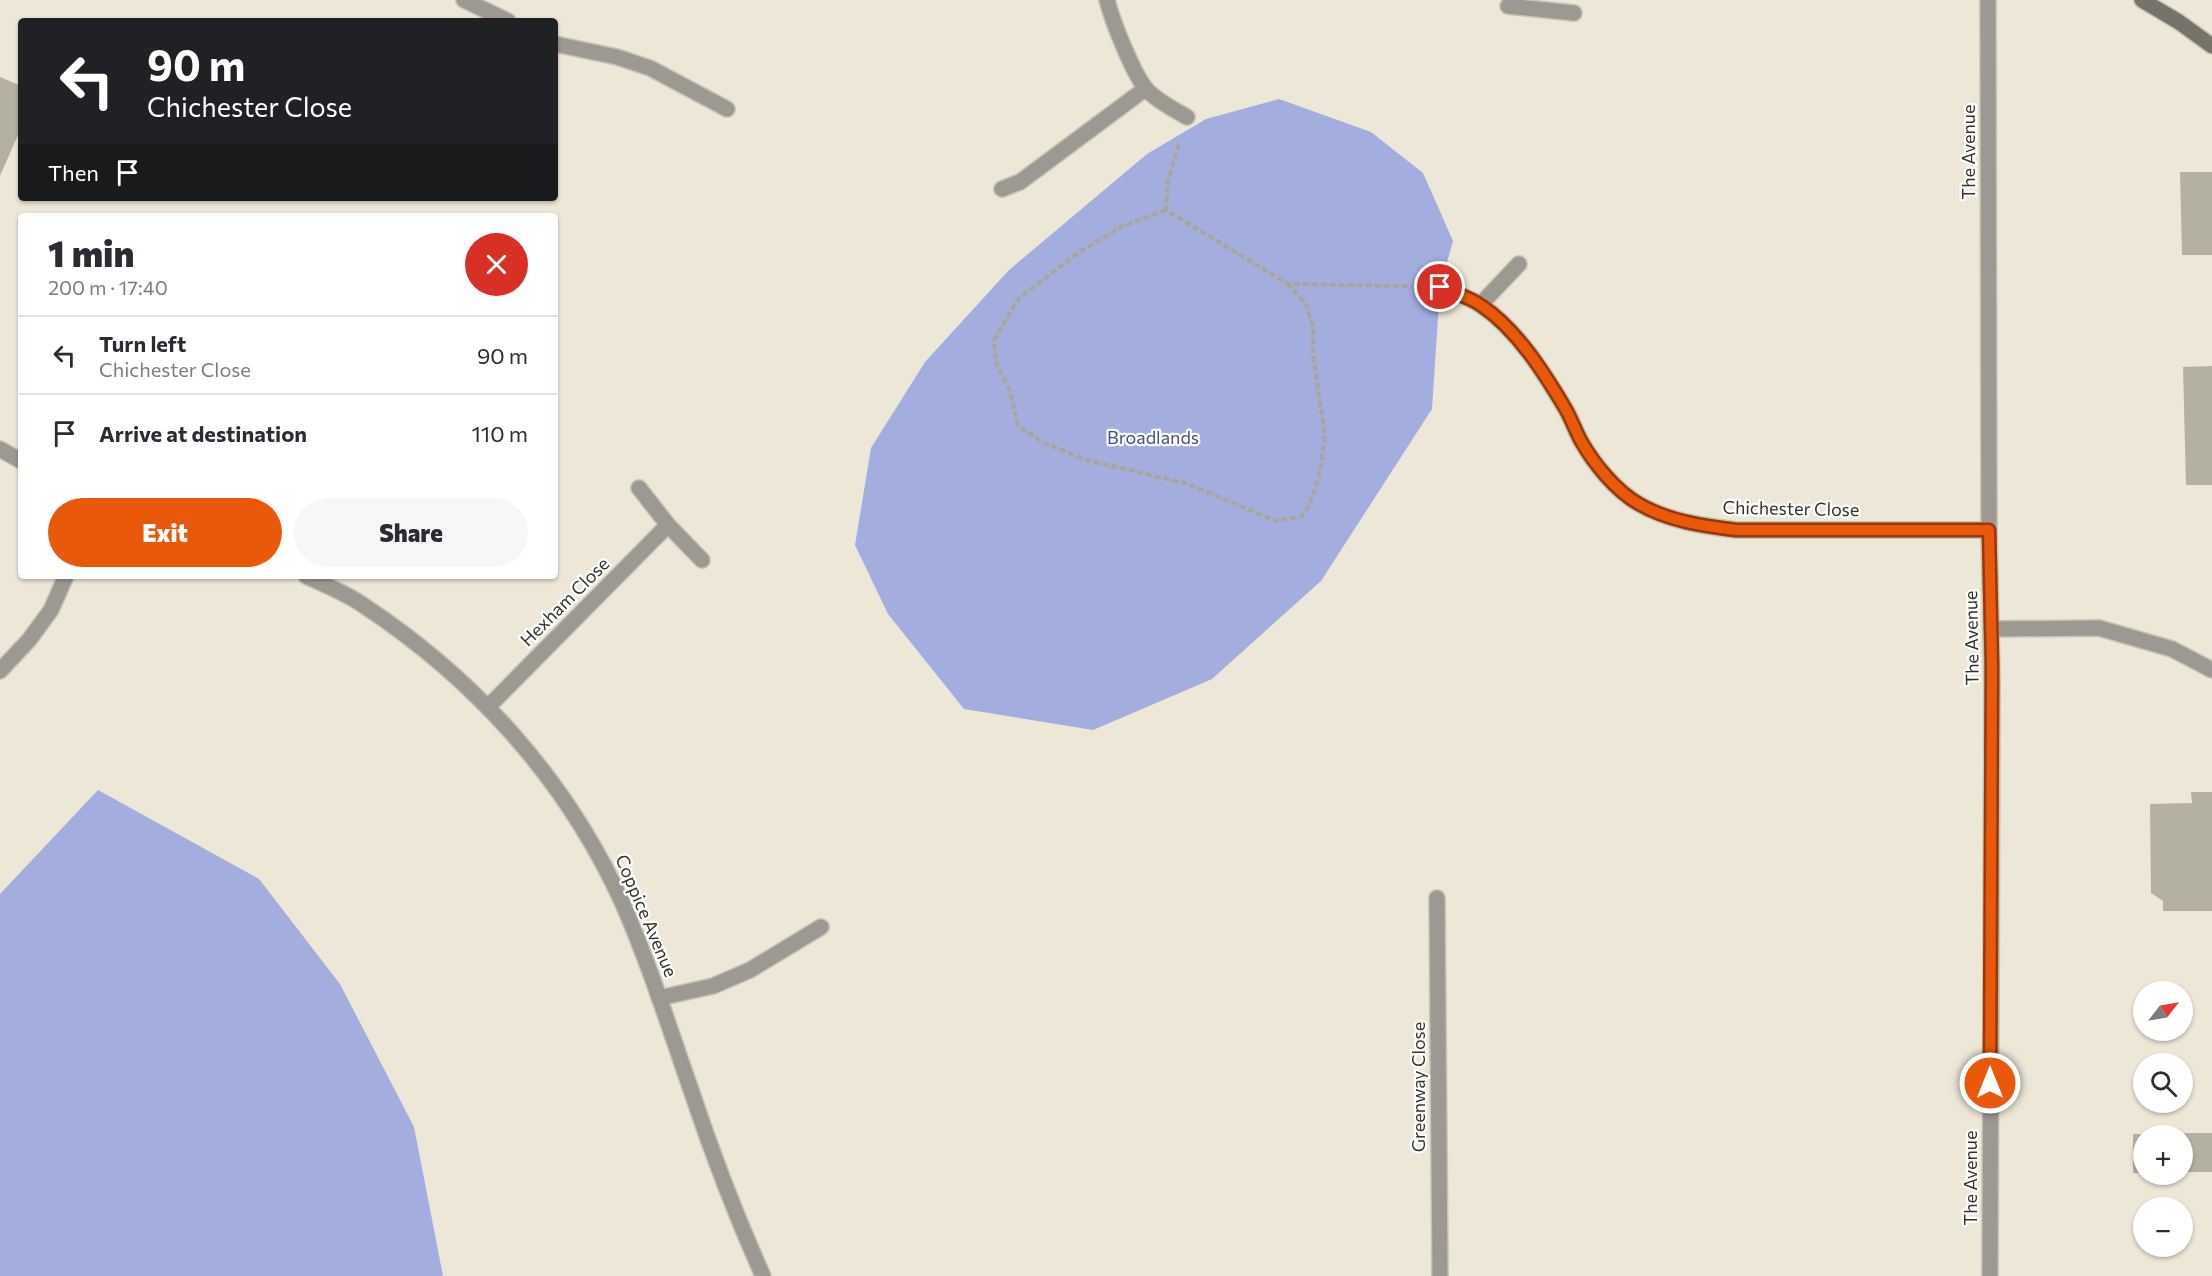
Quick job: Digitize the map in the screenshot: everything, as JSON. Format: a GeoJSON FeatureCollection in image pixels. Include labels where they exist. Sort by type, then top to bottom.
{"type":"FeatureCollection","features":[{"type":"Feature","properties":{"kind":"street"},"geometry":{"type":"LineString","coordinates":[[464,0],[490,5],[505,18]]}},
{"type":"Feature","properties":{"kind":"street"},"geometry":{"type":"LineString","coordinates":[[1107,0],[1122,40],[1145,89],[1163,104],[1187,117]]}},
{"type":"Feature","properties":{"kind":"street","name":"The Avenue"},"geometry":{"type":"LineString","coordinates":[[1988,0],[1989,530],[1992,630],[1990,1276]]}},
{"type":"Feature","properties":{"kind":"street"},"geometry":{"type":"LineString","coordinates":[[2142,0],[2179,22],[2212,46]]}},
{"type":"Feature","properties":{"kind":"street"},"geometry":{"type":"LineString","coordinates":[[1508,6],[1526,5],[1574,13]]}},
{"type":"Feature","properties":{"kind":"street"},"geometry":{"type":"LineString","coordinates":[[558,45],[617,57],[650,68],[727,109]]}},
{"type":"Feature","properties":{"kind":"street"},"geometry":{"type":"LineString","coordinates":[[1002,189],[1020,182],[1145,89]]}},
{"type":"Feature","properties":{"kind":"street"},"geometry":{"type":"LineString","coordinates":[[1480,304],[1519,264]]}},
{"type":"Feature","properties":{"kind":"street","name":"Chichester Close"},"geometry":{"type":"LineString","coordinates":[[1440,287],[1480,304],[1502,322],[1524,348],[1566,409],[1582,443],[1611,480],[1638,504],[1666,517],[1701,526],[1736,530],[1989,530]]}},
{"type":"Feature","properties":{"kind":"street"},"geometry":{"type":"LineString","coordinates":[[0,449],[18,459]]}},
{"type":"Feature","properties":{"kind":"street"},"geometry":{"type":"LineString","coordinates":[[639,488],[668,525],[702,560]]}},
{"type":"Feature","properties":{"kind":"street","name":"Hexham Close"},"geometry":{"type":"LineString","coordinates":[[489,706],[668,525]]}},
{"type":"Feature","properties":{"kind":"street"},"geometry":{"type":"LineString","coordinates":[[0,670],[29,640],[51,610],[65,579]]}},
{"type":"Feature","properties":{"kind":"street","name":"Coppice Avenue"},"geometry":{"type":"LineString","coordinates":[[312,579],[361,603],[419,645],[489,706],[558,789],[591,842],[622,902],[736,1213],[763,1276]]}},
{"type":"Feature","properties":{"kind":"street"},"geometry":{"type":"LineString","coordinates":[[1992,630],[2099,628],[2172,649],[2212,670]]}},
{"type":"Feature","properties":{"kind":"street","name":"Greenway Close"},"geometry":{"type":"LineString","coordinates":[[1437,898],[1440,1276]]}},
{"type":"Feature","properties":{"kind":"street"},"geometry":{"type":"LineString","coordinates":[[659,999],[713,986],[750,970],[821,927]]}},
{"type":"Feature","properties":{"kind":"path"},"geometry":{"type":"LineString","coordinates":[[1166,210],[1168,181],[1187,117]]}},
{"type":"Feature","properties":{"kind":"path"},"geometry":{"type":"LineString","coordinates":[[1166,210],[1288,284],[1306,304],[1313,327],[1313,356],[1325,436],[1319,476],[1310,504],[1302,516],[1276,521],[1188,484],[1086,460],[1042,442],[1018,426],[1010,391],[996,363],[994,340],[1019,298],[1081,251],[1123,226],[1166,210]]}},
{"type":"Feature","properties":{"kind":"path"},"geometry":{"type":"LineString","coordinates":[[1288,284],[1440,287]]}},
{"type":"Feature","properties":{"kind":"green space","name":"Broadlands"},"geometry":{"type":"Polygon","coordinates":[[[1279,99],[1371,132],[1423,173],[1453,241],[1440,287],[1432,409],[1321,581],[1212,679],[1093,730],[964,709],[888,614],[855,545],[871,448],[925,362],[1009,270],[1147,154],[1206,119],[1279,99]]]}},
{"type":"Feature","properties":{"kind":"green space"},"geometry":{"type":"Polygon","coordinates":[[[98,790],[259,879],[340,984],[414,1127],[443,1276],[0,1276],[0,894],[98,790]]]}},
{"type":"Feature","properties":{"kind":"building"},"geometry":{"type":"Polygon","coordinates":[[[0,77],[18,85],[18,135],[0,176],[0,77]]]}},
{"type":"Feature","properties":{"kind":"building"},"geometry":{"type":"Polygon","coordinates":[[[2180,172],[2212,172],[2212,255],[2182,255],[2180,172]]]}},
{"type":"Feature","properties":{"kind":"building"},"geometry":{"type":"Polygon","coordinates":[[[2212,366],[2212,485],[2186,485],[2183,367],[2212,366]]]}},
{"type":"Feature","properties":{"kind":"building"},"geometry":{"type":"Polygon","coordinates":[[[2191,792],[2212,792],[2212,911],[2163,911],[2163,901],[2151,893],[2150,804],[2192,803],[2191,792]]]}},
{"type":"Feature","properties":{"kind":"building"},"geometry":{"type":"Polygon","coordinates":[[[2193,1133],[2212,1133],[2212,1172],[2193,1172],[2193,1133]]]}},
{"type":"Feature","properties":{"kind":"route"},"geometry":{"type":"LineString","coordinates":[[1440,287],[1480,304],[1502,322],[1543,374],[1566,409],[1582,443],[1617,487],[1638,504],[1666,517],[1701,526],[1736,530],[1989,530],[1992,630],[1990,1083]]}}]}
